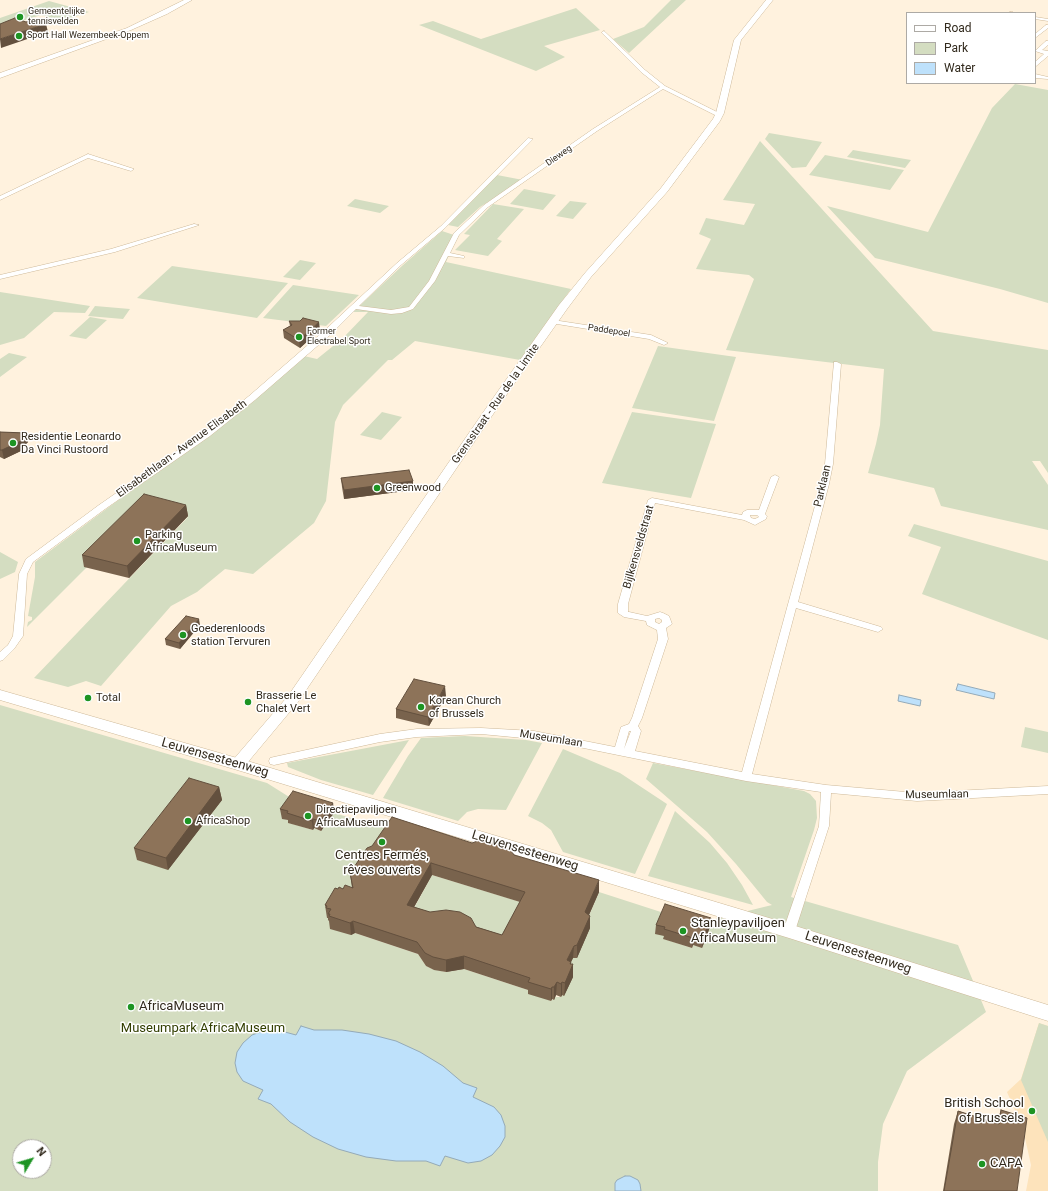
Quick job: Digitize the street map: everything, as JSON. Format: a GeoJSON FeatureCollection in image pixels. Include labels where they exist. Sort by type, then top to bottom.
{"type":"FeatureCollection","features":[{"type":"Feature","properties":{"kind":"main road","name":"Leuvensesteenweg"},"geometry":{"type":"LineString","coordinates":[[0,695],[238,764],[789,931],[1048,1013]]}},
{"type":"Feature","properties":{"kind":"street"},"geometry":{"type":"LineString","coordinates":[[0,76],[129,29],[165,13],[189,0]]}},
{"type":"Feature","properties":{"kind":"street","name":"Grensstraat - Rue de la Limite"},"geometry":{"type":"LineString","coordinates":[[238,764],[293,699],[386,562],[553,322],[588,275],[664,190],[719,115],[738,40],[770,0]]}},
{"type":"Feature","properties":{"kind":"street"},"geometry":{"type":"LineString","coordinates":[[1036,18],[1048,20]]}},
{"type":"Feature","properties":{"kind":"street"},"geometry":{"type":"LineString","coordinates":[[1036,36],[1048,26]]}},
{"type":"Feature","properties":{"kind":"street"},"geometry":{"type":"LineString","coordinates":[[604,32],[643,71],[663,87],[719,115]]}},
{"type":"Feature","properties":{"kind":"street"},"geometry":{"type":"LineString","coordinates":[[1038,50],[1048,42]]}},
{"type":"Feature","properties":{"kind":"street"},"geometry":{"type":"LineString","coordinates":[[1038,50],[1048,49]]}},
{"type":"Feature","properties":{"kind":"street"},"geometry":{"type":"LineString","coordinates":[[1036,64],[1048,53],[1038,50]]}},
{"type":"Feature","properties":{"kind":"street"},"geometry":{"type":"LineString","coordinates":[[1036,76],[1046,78]]}},
{"type":"Feature","properties":{"kind":"street","name":"Dieweg"},"geometry":{"type":"LineString","coordinates":[[354,307],[391,312],[411,308],[420,299],[432,281],[459,231],[492,202],[595,130],[663,87]]}},
{"type":"Feature","properties":{"kind":"street","name":"Elisabethlaan - Avenue Elisabeth"},"geometry":{"type":"LineString","coordinates":[[0,658],[18,636],[22,607],[23,574],[29,561],[102,507],[207,434],[252,398],[327,333],[399,264],[443,227],[530,139]]}},
{"type":"Feature","properties":{"kind":"street"},"geometry":{"type":"LineString","coordinates":[[0,198],[88,156],[131,169]]}},
{"type":"Feature","properties":{"kind":"street"},"geometry":{"type":"LineString","coordinates":[[0,277],[94,256],[196,225]]}},
{"type":"Feature","properties":{"kind":"street"},"geometry":{"type":"LineString","coordinates":[[443,227],[459,231]]}},
{"type":"Feature","properties":{"kind":"street"},"geometry":{"type":"LineString","coordinates":[[446,254],[462,258]]}},
{"type":"Feature","properties":{"kind":"street","name":"Paddepoel"},"geometry":{"type":"LineString","coordinates":[[553,322],[651,337],[664,343]]}},
{"type":"Feature","properties":{"kind":"street","name":"Parklaan"},"geometry":{"type":"LineString","coordinates":[[746,777],[825,484],[829,464],[837,364]]}},
{"type":"Feature","properties":{"kind":"street","name":"Bijlkensveldstraat"},"geometry":{"type":"LineString","coordinates":[[619,750],[625,729],[633,726],[637,718],[663,640],[661,626],[667,624],[666,618],[657,615],[650,619],[627,615],[623,612],[623,604],[635,557],[652,500],[745,518],[746,514],[750,512],[760,514],[763,511],[775,477]]}},
{"type":"Feature","properties":{"kind":"street"},"geometry":{"type":"LineString","coordinates":[[793,604],[878,629]]}},
{"type":"Feature","properties":{"kind":"street","name":"Bijlkensveldstraat"},"geometry":{"type":"LineString","coordinates":[[629,752],[636,731],[633,726]]}},
{"type":"Feature","properties":{"kind":"street","name":"Museumlaan"},"geometry":{"type":"LineString","coordinates":[[274,761],[380,738],[417,733],[453,731],[534,735],[619,750],[746,777],[826,789],[917,797],[1048,790]]}},
{"type":"Feature","properties":{"kind":"street"},"geometry":{"type":"LineString","coordinates":[[789,931],[824,826],[826,789]]}},
{"type":"Feature","properties":{"kind":"shaded area","name":"British School of Brussels"},"geometry":{"type":"Polygon","coordinates":[[[1039,1023],[1048,1026],[1048,1191],[1026,1191],[1031,1165],[1023,1129],[1007,1092],[1021,1079],[1039,1023]]]}},
{"type":"Feature","properties":{"kind":"green space"},"geometry":{"type":"Polygon","coordinates":[[[671,0],[686,0],[629,53],[613,39],[644,27],[671,0]]]}},
{"type":"Feature","properties":{"kind":"green space","name":"Gemeentelijke tennisvelden"},"geometry":{"type":"Polygon","coordinates":[[[49,1],[89,12],[63,21],[41,15],[0,28],[0,18],[49,1]]]}},
{"type":"Feature","properties":{"kind":"green space"},"geometry":{"type":"Polygon","coordinates":[[[576,8],[600,30],[544,46],[565,57],[536,71],[419,25],[433,21],[481,39],[576,8]]]}},
{"type":"Feature","properties":{"kind":"green space"},"geometry":{"type":"Polygon","coordinates":[[[1015,84],[1048,90],[1048,303],[1000,289],[875,258],[827,206],[928,232],[992,108],[1015,84]]]}},
{"type":"Feature","properties":{"kind":"green space"},"geometry":{"type":"Polygon","coordinates":[[[769,133],[822,142],[806,167],[792,168],[765,139],[769,133]]]}},
{"type":"Feature","properties":{"kind":"green space"},"geometry":{"type":"Polygon","coordinates":[[[760,141],[933,331],[1048,350],[1048,473],[1040,461],[1032,461],[1048,485],[1048,530],[941,506],[934,488],[868,473],[880,425],[884,369],[726,350],[754,279],[749,275],[696,269],[711,239],[699,234],[706,218],[744,225],[755,204],[723,200],[760,141]]]}},
{"type":"Feature","properties":{"kind":"green space"},"geometry":{"type":"Polygon","coordinates":[[[853,150],[911,160],[905,168],[847,157],[853,150]]]}},
{"type":"Feature","properties":{"kind":"green space"},"geometry":{"type":"Polygon","coordinates":[[[825,155],[904,170],[890,190],[809,175],[825,155]]]}},
{"type":"Feature","properties":{"kind":"green space"},"geometry":{"type":"Polygon","coordinates":[[[497,175],[523,180],[480,207],[458,227],[448,225],[497,175]]]}},
{"type":"Feature","properties":{"kind":"green space"},"geometry":{"type":"Polygon","coordinates":[[[524,189],[556,195],[543,210],[510,204],[524,189]]]}},
{"type":"Feature","properties":{"kind":"green space"},"geometry":{"type":"Polygon","coordinates":[[[355,199],[389,206],[380,213],[347,206],[355,199]]]}},
{"type":"Feature","properties":{"kind":"green space"},"geometry":{"type":"Polygon","coordinates":[[[570,201],[587,203],[573,219],[556,216],[570,201]]]}},
{"type":"Feature","properties":{"kind":"green space"},"geometry":{"type":"Polygon","coordinates":[[[493,204],[524,209],[497,239],[502,241],[488,256],[455,250],[470,235],[464,234],[493,204]]]}},
{"type":"Feature","properties":{"kind":"green space"},"geometry":{"type":"Polygon","coordinates":[[[442,231],[457,236],[446,262],[571,289],[520,360],[415,341],[392,360],[388,360],[343,405],[335,422],[326,501],[314,523],[253,574],[225,569],[197,592],[171,606],[101,686],[86,681],[68,687],[34,678],[188,517],[87,567],[27,627],[28,622],[32,620],[32,617],[28,616],[35,577],[35,562],[265,391],[304,356],[317,359],[343,338],[368,312],[353,312],[442,231]]]}},
{"type":"Feature","properties":{"kind":"green space"},"geometry":{"type":"Polygon","coordinates":[[[300,260],[316,263],[300,280],[283,277],[300,260]]]}},
{"type":"Feature","properties":{"kind":"green space"},"geometry":{"type":"Polygon","coordinates":[[[172,266],[288,283],[257,318],[137,298],[172,266]]]}},
{"type":"Feature","properties":{"kind":"green space"},"geometry":{"type":"Polygon","coordinates":[[[293,285],[359,295],[326,326],[263,318],[293,285]]]}},
{"type":"Feature","properties":{"kind":"green space"},"geometry":{"type":"Polygon","coordinates":[[[0,292],[90,306],[85,313],[54,312],[24,338],[0,345],[0,292]]]}},
{"type":"Feature","properties":{"kind":"green space"},"geometry":{"type":"Polygon","coordinates":[[[95,306],[130,309],[123,319],[88,316],[95,306]]]}},
{"type":"Feature","properties":{"kind":"green space"},"geometry":{"type":"Polygon","coordinates":[[[90,317],[107,320],[86,339],[69,336],[90,317]]]}},
{"type":"Feature","properties":{"kind":"green space"},"geometry":{"type":"Polygon","coordinates":[[[658,346],[736,357],[714,421],[632,408],[658,346]]]}},
{"type":"Feature","properties":{"kind":"green space"},"geometry":{"type":"Polygon","coordinates":[[[9,353],[27,357],[0,377],[0,359],[9,353]]]}},
{"type":"Feature","properties":{"kind":"green space"},"geometry":{"type":"Polygon","coordinates":[[[382,412],[402,417],[381,440],[360,435],[382,412]]]}},
{"type":"Feature","properties":{"kind":"green space"},"geometry":{"type":"Polygon","coordinates":[[[632,412],[716,424],[691,498],[602,483],[632,412]]]}},
{"type":"Feature","properties":{"kind":"green space"},"geometry":{"type":"Polygon","coordinates":[[[914,524],[1048,561],[1048,640],[922,594],[941,547],[908,536],[914,524]]]}},
{"type":"Feature","properties":{"kind":"green space"},"geometry":{"type":"Polygon","coordinates":[[[0,552],[18,562],[15,572],[0,579],[0,552]]]}},
{"type":"Feature","properties":{"kind":"green space","name":"Museumpark AfricaMuseum"},"geometry":{"type":"Polygon","coordinates":[[[0,705],[267,783],[294,800],[289,823],[313,830],[314,828],[321,831],[334,813],[392,830],[329,919],[330,921],[354,934],[355,933],[418,954],[426,966],[432,969],[446,972],[464,969],[528,990],[551,1001],[555,997],[561,997],[570,976],[571,957],[577,956],[589,929],[584,927],[599,892],[664,913],[664,939],[692,948],[693,945],[702,947],[715,919],[772,905],[767,902],[707,832],[646,779],[653,763],[804,791],[810,794],[816,801],[817,818],[791,897],[958,945],[986,1012],[907,1071],[883,1124],[878,1162],[878,1191],[0,1191],[0,705]]]}},
{"type":"Feature","properties":{"kind":"green space"},"geometry":{"type":"Polygon","coordinates":[[[1025,727],[1048,732],[1048,753],[1021,747],[1025,727]]]}},
{"type":"Feature","properties":{"kind":"green space"},"geometry":{"type":"Polygon","coordinates":[[[465,736],[526,740],[542,743],[506,810],[478,809],[467,812],[458,821],[383,798],[408,756],[421,738],[465,736]]]}},
{"type":"Feature","properties":{"kind":"green space"},"geometry":{"type":"Polygon","coordinates":[[[409,740],[373,795],[321,780],[288,767],[287,763],[409,740]]]}},
{"type":"Feature","properties":{"kind":"green space"},"geometry":{"type":"Polygon","coordinates":[[[563,749],[620,773],[667,804],[635,874],[563,852],[551,830],[542,823],[528,816],[563,749]]]}},
{"type":"Feature","properties":{"kind":"green space"},"geometry":{"type":"Polygon","coordinates":[[[675,811],[710,843],[727,863],[753,905],[648,876],[675,811]]]}},
{"type":"Feature","properties":{"kind":"green space"},"geometry":{"type":"Polygon","coordinates":[[[432,875],[524,903],[507,940],[413,910],[432,875]]]}},
{"type":"Feature","properties":{"kind":"green space"},"geometry":{"type":"Polygon","coordinates":[[[1039,1023],[1048,1026],[1048,1142],[1021,1080],[1039,1023]]]}},
{"type":"Feature","properties":{"kind":"water"},"geometry":{"type":"Polygon","coordinates":[[[958,684],[995,693],[994,699],[956,690],[958,684]]]}},
{"type":"Feature","properties":{"kind":"water"},"geometry":{"type":"Polygon","coordinates":[[[899,695],[921,700],[920,706],[898,701],[899,695]]]}},
{"type":"Feature","properties":{"kind":"water"},"geometry":{"type":"Polygon","coordinates":[[[301,1026],[314,1030],[342,1030],[369,1034],[396,1041],[420,1052],[443,1066],[463,1083],[477,1088],[473,1097],[494,1107],[501,1115],[505,1126],[505,1137],[500,1146],[492,1155],[481,1161],[468,1163],[445,1156],[440,1166],[426,1161],[396,1161],[366,1157],[338,1149],[313,1137],[290,1122],[271,1104],[258,1099],[263,1090],[243,1081],[237,1072],[235,1063],[237,1052],[243,1043],[252,1035],[274,1029],[296,1035],[301,1026]]]}},
{"type":"Feature","properties":{"kind":"water"},"geometry":{"type":"Polygon","coordinates":[[[625,1176],[630,1176],[638,1180],[641,1191],[615,1191],[615,1183],[617,1180],[625,1176]]]}},
{"type":"Feature","properties":{"kind":"building"},"geometry":{"type":"Polygon","coordinates":[[[15,18],[26,22],[33,20],[46,24],[0,39],[0,24],[15,18]]]}},
{"type":"Feature","properties":{"kind":"building"},"geometry":{"type":"Polygon","coordinates":[[[303,318],[319,322],[299,340],[283,330],[292,325],[289,321],[300,321],[303,318]]]}},
{"type":"Feature","properties":{"kind":"building"},"geometry":{"type":"Polygon","coordinates":[[[0,432],[26,433],[22,436],[24,438],[20,440],[21,441],[0,450],[0,432]]]}},
{"type":"Feature","properties":{"kind":"building"},"geometry":{"type":"Polygon","coordinates":[[[409,470],[413,481],[344,490],[341,478],[409,470]]]}},
{"type":"Feature","properties":{"kind":"building","name":"Parking AfricaMuseum"},"geometry":{"type":"Polygon","coordinates":[[[144,494],[186,505],[127,566],[82,555],[144,494]]]}},
{"type":"Feature","properties":{"kind":"building"},"geometry":{"type":"Polygon","coordinates":[[[186,616],[199,619],[179,643],[165,639],[186,616]]]}},
{"type":"Feature","properties":{"kind":"building","name":"Korean Church of Brussels"},"geometry":{"type":"Polygon","coordinates":[[[414,679],[445,686],[428,717],[396,709],[414,679]]]}},
{"type":"Feature","properties":{"kind":"building"},"geometry":{"type":"Polygon","coordinates":[[[189,778],[219,787],[166,858],[134,848],[189,778]]]}},
{"type":"Feature","properties":{"kind":"building"},"geometry":{"type":"Polygon","coordinates":[[[293,791],[333,803],[320,821],[313,819],[312,821],[287,813],[288,811],[280,809],[293,791]]]}},
{"type":"Feature","properties":{"kind":"building"},"geometry":{"type":"Polygon","coordinates":[[[392,817],[472,843],[483,839],[508,846],[514,855],[599,880],[585,912],[590,916],[577,945],[574,946],[567,960],[571,962],[570,964],[573,964],[565,983],[562,982],[561,984],[557,982],[551,989],[528,982],[530,978],[464,956],[446,960],[433,957],[425,953],[417,942],[353,921],[350,923],[329,916],[330,914],[328,914],[331,909],[326,908],[327,906],[325,905],[335,888],[338,889],[339,887],[343,889],[345,885],[353,888],[350,873],[367,848],[372,846],[392,817]],[[431,863],[407,905],[430,912],[446,910],[460,912],[471,918],[476,927],[502,935],[525,892],[431,863]]]}},
{"type":"Feature","properties":{"kind":"building"},"geometry":{"type":"Polygon","coordinates":[[[665,904],[711,918],[703,938],[694,936],[693,938],[656,925],[665,904]]]}},
{"type":"Feature","properties":{"kind":"building","name":"CAPA"},"geometry":{"type":"Polygon","coordinates":[[[1001,1110],[1027,1118],[1017,1191],[944,1191],[958,1111],[999,1124],[1001,1110]]]}},
{"type":"Feature","properties":{"kind":"place","name":"Gemeentelijke tennisvelden"},"geometry":{"type":"Point","coordinates":[20,17]}},
{"type":"Feature","properties":{"kind":"place","name":"Sport Hall Wezembeek-Oppem"},"geometry":{"type":"Point","coordinates":[19,36]}},
{"type":"Feature","properties":{"kind":"place","name":"Former Electrabel Sport"},"geometry":{"type":"Point","coordinates":[299,337]}},
{"type":"Feature","properties":{"kind":"place","name":"Residentie Leonardo Da Vinci Rustoord"},"geometry":{"type":"Point","coordinates":[13,443]}},
{"type":"Feature","properties":{"kind":"place","name":"Greenwood"},"geometry":{"type":"Point","coordinates":[377,488]}},
{"type":"Feature","properties":{"kind":"place","name":"Parking AfricaMuseum"},"geometry":{"type":"Point","coordinates":[137,541]}},
{"type":"Feature","properties":{"kind":"place","name":"Goederenloods station Tervuren"},"geometry":{"type":"Point","coordinates":[183,635]}},
{"type":"Feature","properties":{"kind":"place","name":"Total"},"geometry":{"type":"Point","coordinates":[88,698]}},
{"type":"Feature","properties":{"kind":"place","name":"Brasserie Le Chalet Vert"},"geometry":{"type":"Point","coordinates":[248,702]}},
{"type":"Feature","properties":{"kind":"place","name":"Korean Church of Brussels"},"geometry":{"type":"Point","coordinates":[421,707]}},
{"type":"Feature","properties":{"kind":"place","name":"Directiepaviljoen AfricaMuseum"},"geometry":{"type":"Point","coordinates":[308,816]}},
{"type":"Feature","properties":{"kind":"place","name":"AfricaShop"},"geometry":{"type":"Point","coordinates":[188,821]}},
{"type":"Feature","properties":{"kind":"place","name":"Centres Fermés, rêves ouverts"},"geometry":{"type":"Point","coordinates":[382,842]}},
{"type":"Feature","properties":{"kind":"place","name":"Stanleypaviljoen AfricaMuseum"},"geometry":{"type":"Point","coordinates":[683,931]}},
{"type":"Feature","properties":{"kind":"place","name":"AfricaMuseum"},"geometry":{"type":"Point","coordinates":[131,1007]}},
{"type":"Feature","properties":{"kind":"place","name":"British School of Brussels"},"geometry":{"type":"Point","coordinates":[1032,1111]}},
{"type":"Feature","properties":{"kind":"place","name":"CAPA"},"geometry":{"type":"Point","coordinates":[982,1164]}}]}
